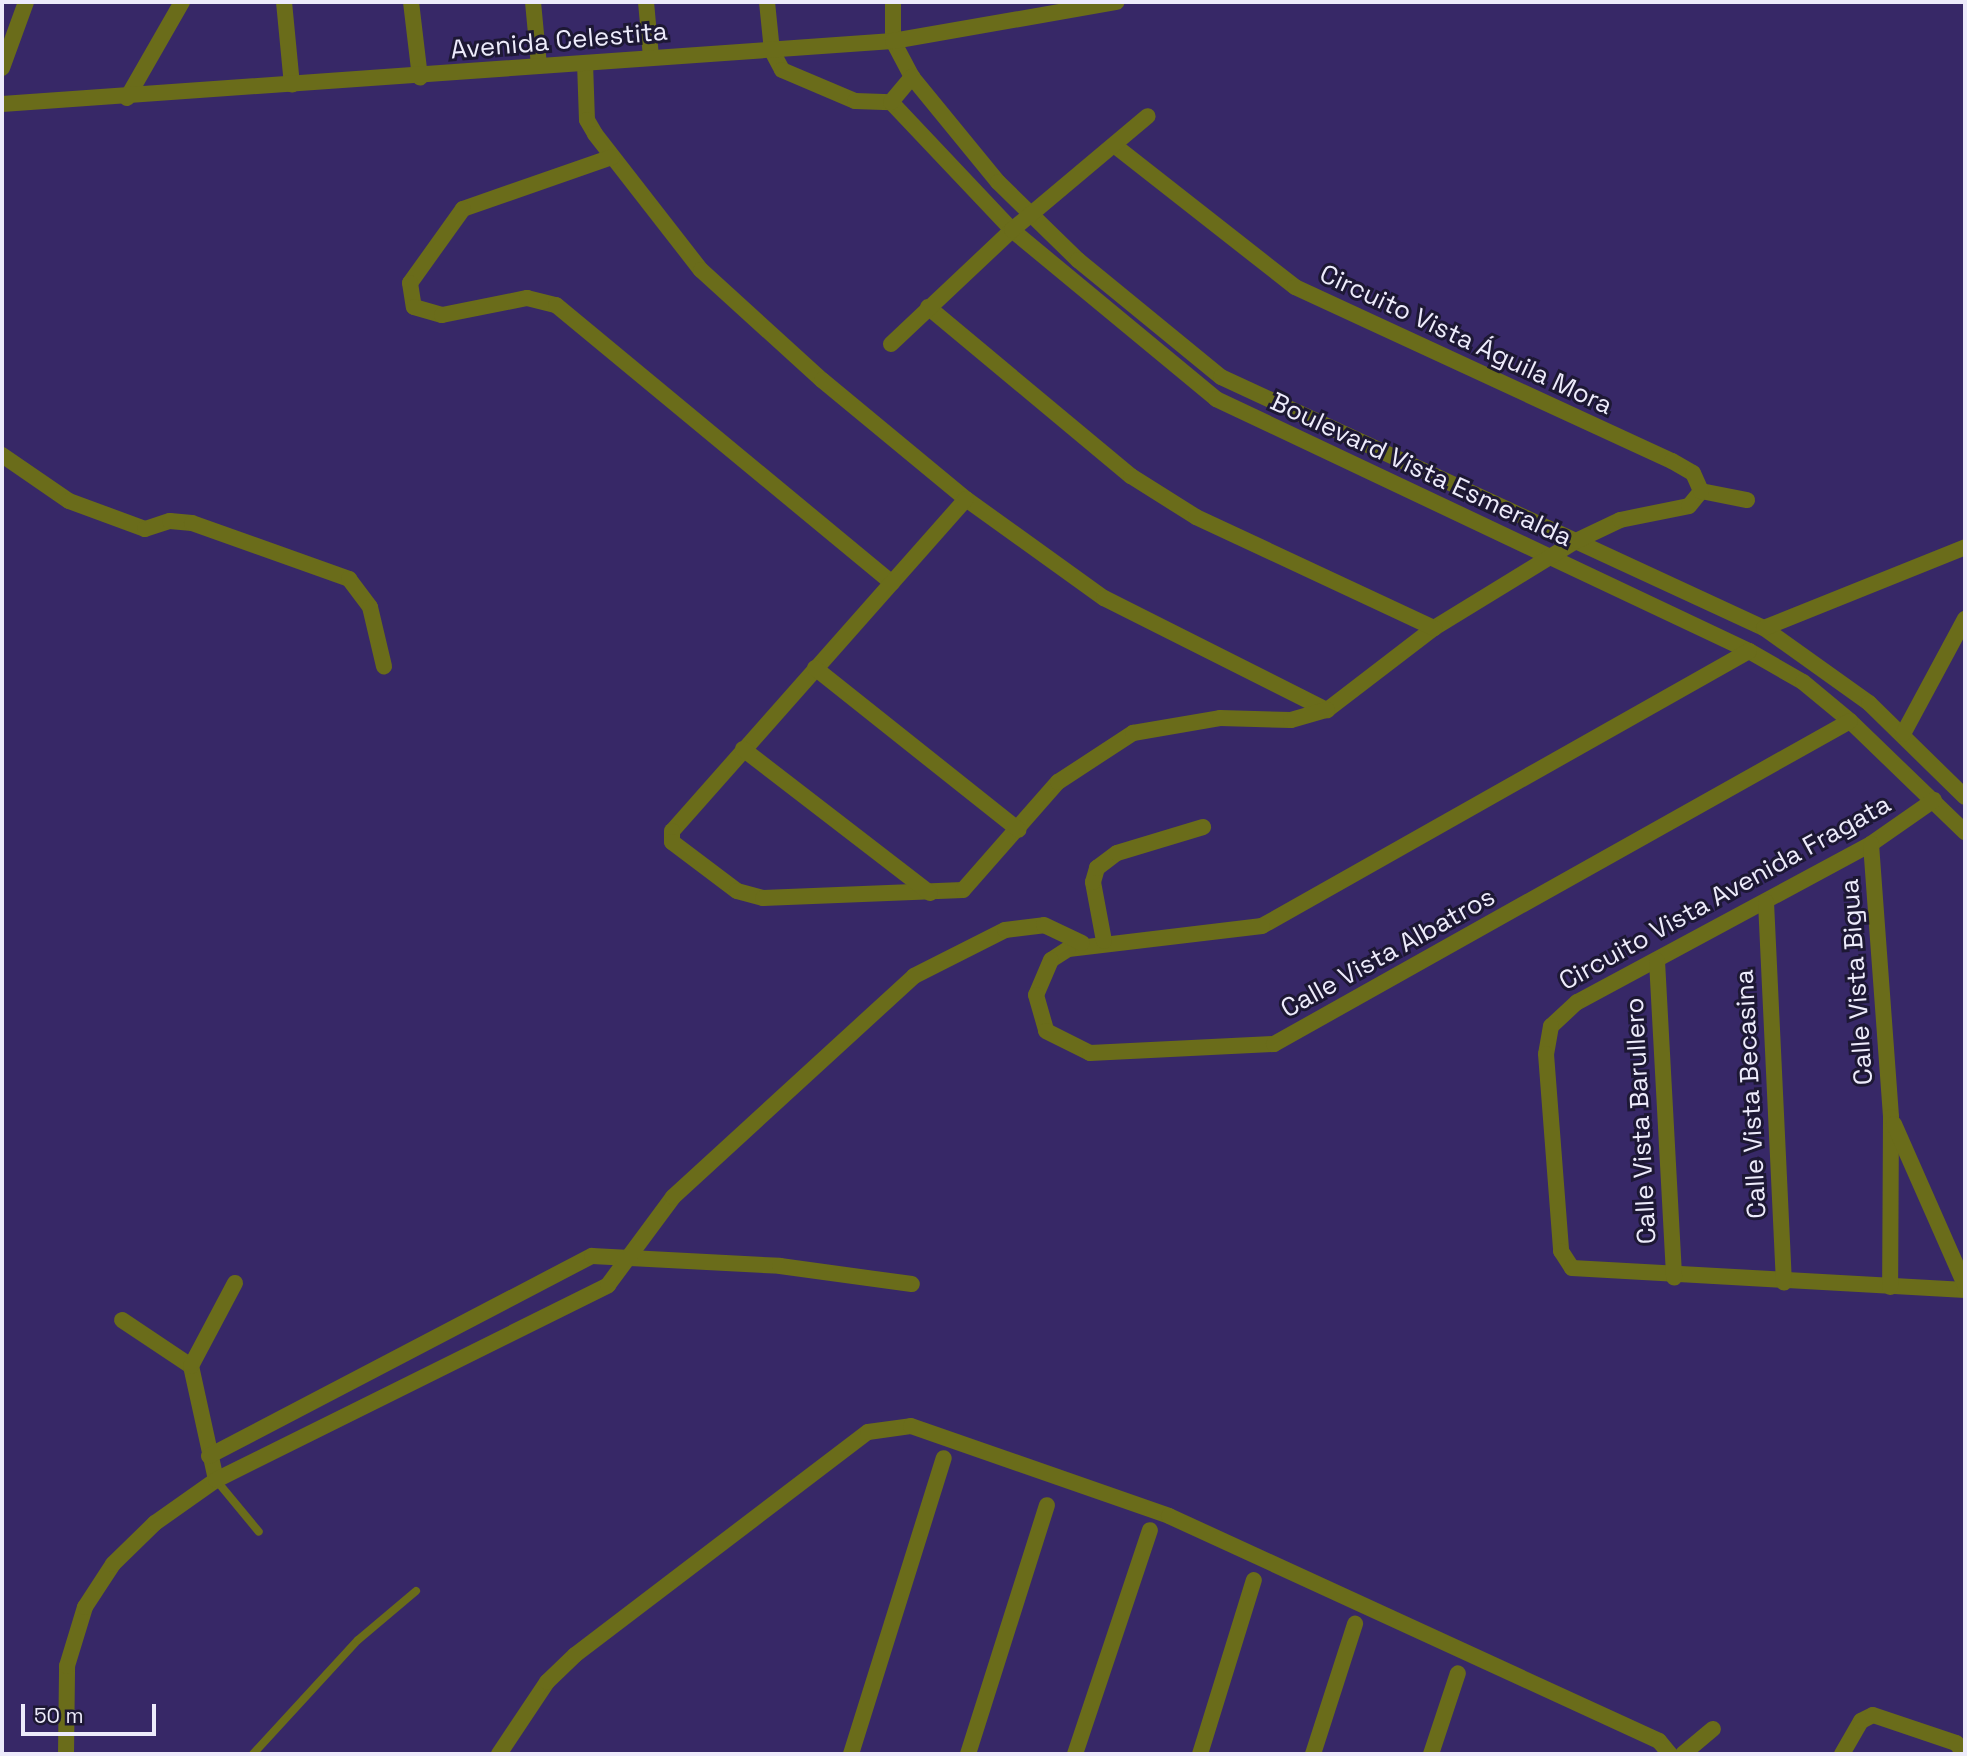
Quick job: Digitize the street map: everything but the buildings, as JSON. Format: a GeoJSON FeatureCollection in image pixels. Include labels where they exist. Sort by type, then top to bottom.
{"type":"FeatureCollection","features":[{"type":"Feature","properties":{"kind":"street"},"geometry":{"type":"LineString","coordinates":[[3,64],[26,2]]}},
{"type":"Feature","properties":{"kind":"street"},"geometry":{"type":"LineString","coordinates":[[127,98],[182,2]]}},
{"type":"Feature","properties":{"kind":"street"},"geometry":{"type":"LineString","coordinates":[[284,2],[292,85]]}},
{"type":"Feature","properties":{"kind":"street"},"geometry":{"type":"LineString","coordinates":[[411,2],[420,77]]}},
{"type":"Feature","properties":{"kind":"street"},"geometry":{"type":"LineString","coordinates":[[533,2],[539,66]]}},
{"type":"Feature","properties":{"kind":"street"},"geometry":{"type":"LineString","coordinates":[[646,2],[651,57]]}},
{"type":"Feature","properties":{"kind":"street"},"geometry":{"type":"LineString","coordinates":[[767,2],[772,51],[798,81],[855,101],[891,102],[912,76]]}},
{"type":"Feature","properties":{"kind":"street"},"geometry":{"type":"LineString","coordinates":[[893,41],[894,2]]}},
{"type":"Feature","properties":{"kind":"street","name":"Avenida Celestita"},"geometry":{"type":"LineString","coordinates":[[2,104],[127,98],[893,41],[1117,2]]}},
{"type":"Feature","properties":{"kind":"street","name":"Boulevard Vista Esmeralda"},"geometry":{"type":"LineString","coordinates":[[893,41],[912,76],[1029,216],[1221,377],[1764,628],[1816,659],[1903,734],[1965,797]]}},
{"type":"Feature","properties":{"kind":"street"},"geometry":{"type":"LineString","coordinates":[[2,42],[3,64]]}},
{"type":"Feature","properties":{"kind":"street"},"geometry":{"type":"LineString","coordinates":[[585,63],[587,120],[612,157],[701,270],[966,499],[1150,625],[1327,710]]}},
{"type":"Feature","properties":{"kind":"street","name":"Boulevard Vista Esmeralda"},"geometry":{"type":"LineString","coordinates":[[891,102],[1012,230],[1216,399],[1545,557],[1749,651],[1803,682],[1850,721],[1965,832]]}},
{"type":"Feature","properties":{"kind":"street"},"geometry":{"type":"LineString","coordinates":[[891,344],[1012,230],[1147,116]]}},
{"type":"Feature","properties":{"kind":"street","name":"Circuito Vista Águila Mora"},"geometry":{"type":"LineString","coordinates":[[1114,145],[1295,287],[1672,461],[1693,473],[1701,491]]}},
{"type":"Feature","properties":{"kind":"street"},"geometry":{"type":"LineString","coordinates":[[612,157],[463,209],[410,284],[414,307],[442,315],[527,298],[556,305],[892,583]]}},
{"type":"Feature","properties":{"kind":"street"},"geometry":{"type":"LineString","coordinates":[[928,307],[1131,476],[1196,517],[1434,628]]}},
{"type":"Feature","properties":{"kind":"street"},"geometry":{"type":"LineString","coordinates":[[2,455],[69,501],[145,529],[192,523],[349,579],[370,607],[384,666]]}},
{"type":"Feature","properties":{"kind":"street"},"geometry":{"type":"LineString","coordinates":[[966,499],[672,831],[671,842],[749,896],[963,890],[977,882],[1058,782],[1133,733],[1220,718],[1291,720],[1327,710],[1384,669],[1434,628],[1545,557],[1576,541],[1620,520],[1689,506],[1701,491],[1746,500]]}},
{"type":"Feature","properties":{"kind":"street"},"geometry":{"type":"LineString","coordinates":[[1764,628],[1965,547]]}},
{"type":"Feature","properties":{"kind":"street"},"geometry":{"type":"LineString","coordinates":[[1903,734],[1965,620]]}},
{"type":"Feature","properties":{"kind":"street","name":"Calle Vista Albatros"},"geometry":{"type":"LineString","coordinates":[[1749,651],[1262,926],[1082,943],[1051,960],[1036,995],[1046,1031],[1062,1044],[1090,1053],[1274,1044],[1850,721]]}},
{"type":"Feature","properties":{"kind":"street"},"geometry":{"type":"LineString","coordinates":[[815,668],[1019,830]]}},
{"type":"Feature","properties":{"kind":"street"},"geometry":{"type":"LineString","coordinates":[[743,749],[930,893]]}},
{"type":"Feature","properties":{"kind":"street","name":"Circuito Vista Avenida Fragata"},"geometry":{"type":"LineString","coordinates":[[1934,800],[1871,844],[1560,1014],[1546,1054],[1565,1262],[1581,1271],[1784,1283],[1965,1288]]}},
{"type":"Feature","properties":{"kind":"street"},"geometry":{"type":"LineString","coordinates":[[1104,941],[1093,882],[1097,868],[1117,853],[1203,827]]}},
{"type":"Feature","properties":{"kind":"street","name":"Calle Vista Bigua"},"geometry":{"type":"LineString","coordinates":[[1871,844],[1891,1117],[1890,1287]]}},
{"type":"Feature","properties":{"kind":"street","name":"Calle Vista Becasina"},"geometry":{"type":"LineString","coordinates":[[1766,902],[1784,1283]]}},
{"type":"Feature","properties":{"kind":"street"},"geometry":{"type":"LineString","coordinates":[[66,1754],[67,1666],[85,1607],[113,1564],[155,1523],[216,1480],[587,1297],[634,1256],[673,1197],[914,976],[1005,930],[1044,925],[1082,943]]}},
{"type":"Feature","properties":{"kind":"street","name":"Calle Vista Barullero"},"geometry":{"type":"LineString","coordinates":[[1657,961],[1674,1278]]}},
{"type":"Feature","properties":{"kind":"street","name":"Calle Vista Bigua"},"geometry":{"type":"LineString","coordinates":[[1891,1117],[1965,1288]]}},
{"type":"Feature","properties":{"kind":"street"},"geometry":{"type":"LineString","coordinates":[[209,1456],[592,1256],[780,1265],[912,1284]]}},
{"type":"Feature","properties":{"kind":"street"},"geometry":{"type":"LineString","coordinates":[[216,1480],[191,1366],[234,1283]]}},
{"type":"Feature","properties":{"kind":"street"},"geometry":{"type":"LineString","coordinates":[[122,1320],[191,1366]]}},
{"type":"Feature","properties":{"kind":"street"},"geometry":{"type":"LineString","coordinates":[[499,1754],[547,1682],[575,1655],[868,1432],[911,1426],[1169,1516],[1659,1741],[1670,1754]]}},
{"type":"Feature","properties":{"kind":"street"},"geometry":{"type":"LineString","coordinates":[[851,1754],[944,1458]]}},
{"type":"Feature","properties":{"kind":"street"},"geometry":{"type":"LineString","coordinates":[[968,1754],[1047,1505]]}},
{"type":"Feature","properties":{"kind":"street"},"geometry":{"type":"LineString","coordinates":[[1075,1754],[1150,1530]]}},
{"type":"Feature","properties":{"kind":"street"},"geometry":{"type":"LineString","coordinates":[[1200,1754],[1254,1580]]}},
{"type":"Feature","properties":{"kind":"street"},"geometry":{"type":"LineString","coordinates":[[1313,1754],[1354,1623]]}},
{"type":"Feature","properties":{"kind":"street"},"geometry":{"type":"LineString","coordinates":[[1431,1754],[1458,1673]]}},
{"type":"Feature","properties":{"kind":"street"},"geometry":{"type":"LineString","coordinates":[[1842,1754],[1861,1721],[1873,1715],[1956,1743],[1965,1754]]}},
{"type":"Feature","properties":{"kind":"street"},"geometry":{"type":"LineString","coordinates":[[1683,1754],[1713,1729]]}},
{"type":"Feature","properties":{"kind":"lane"},"geometry":{"type":"LineString","coordinates":[[216,1480],[259,1532]]}},
{"type":"Feature","properties":{"kind":"lane"},"geometry":{"type":"LineString","coordinates":[[253,1754],[358,1640],[416,1591]]}}]}
